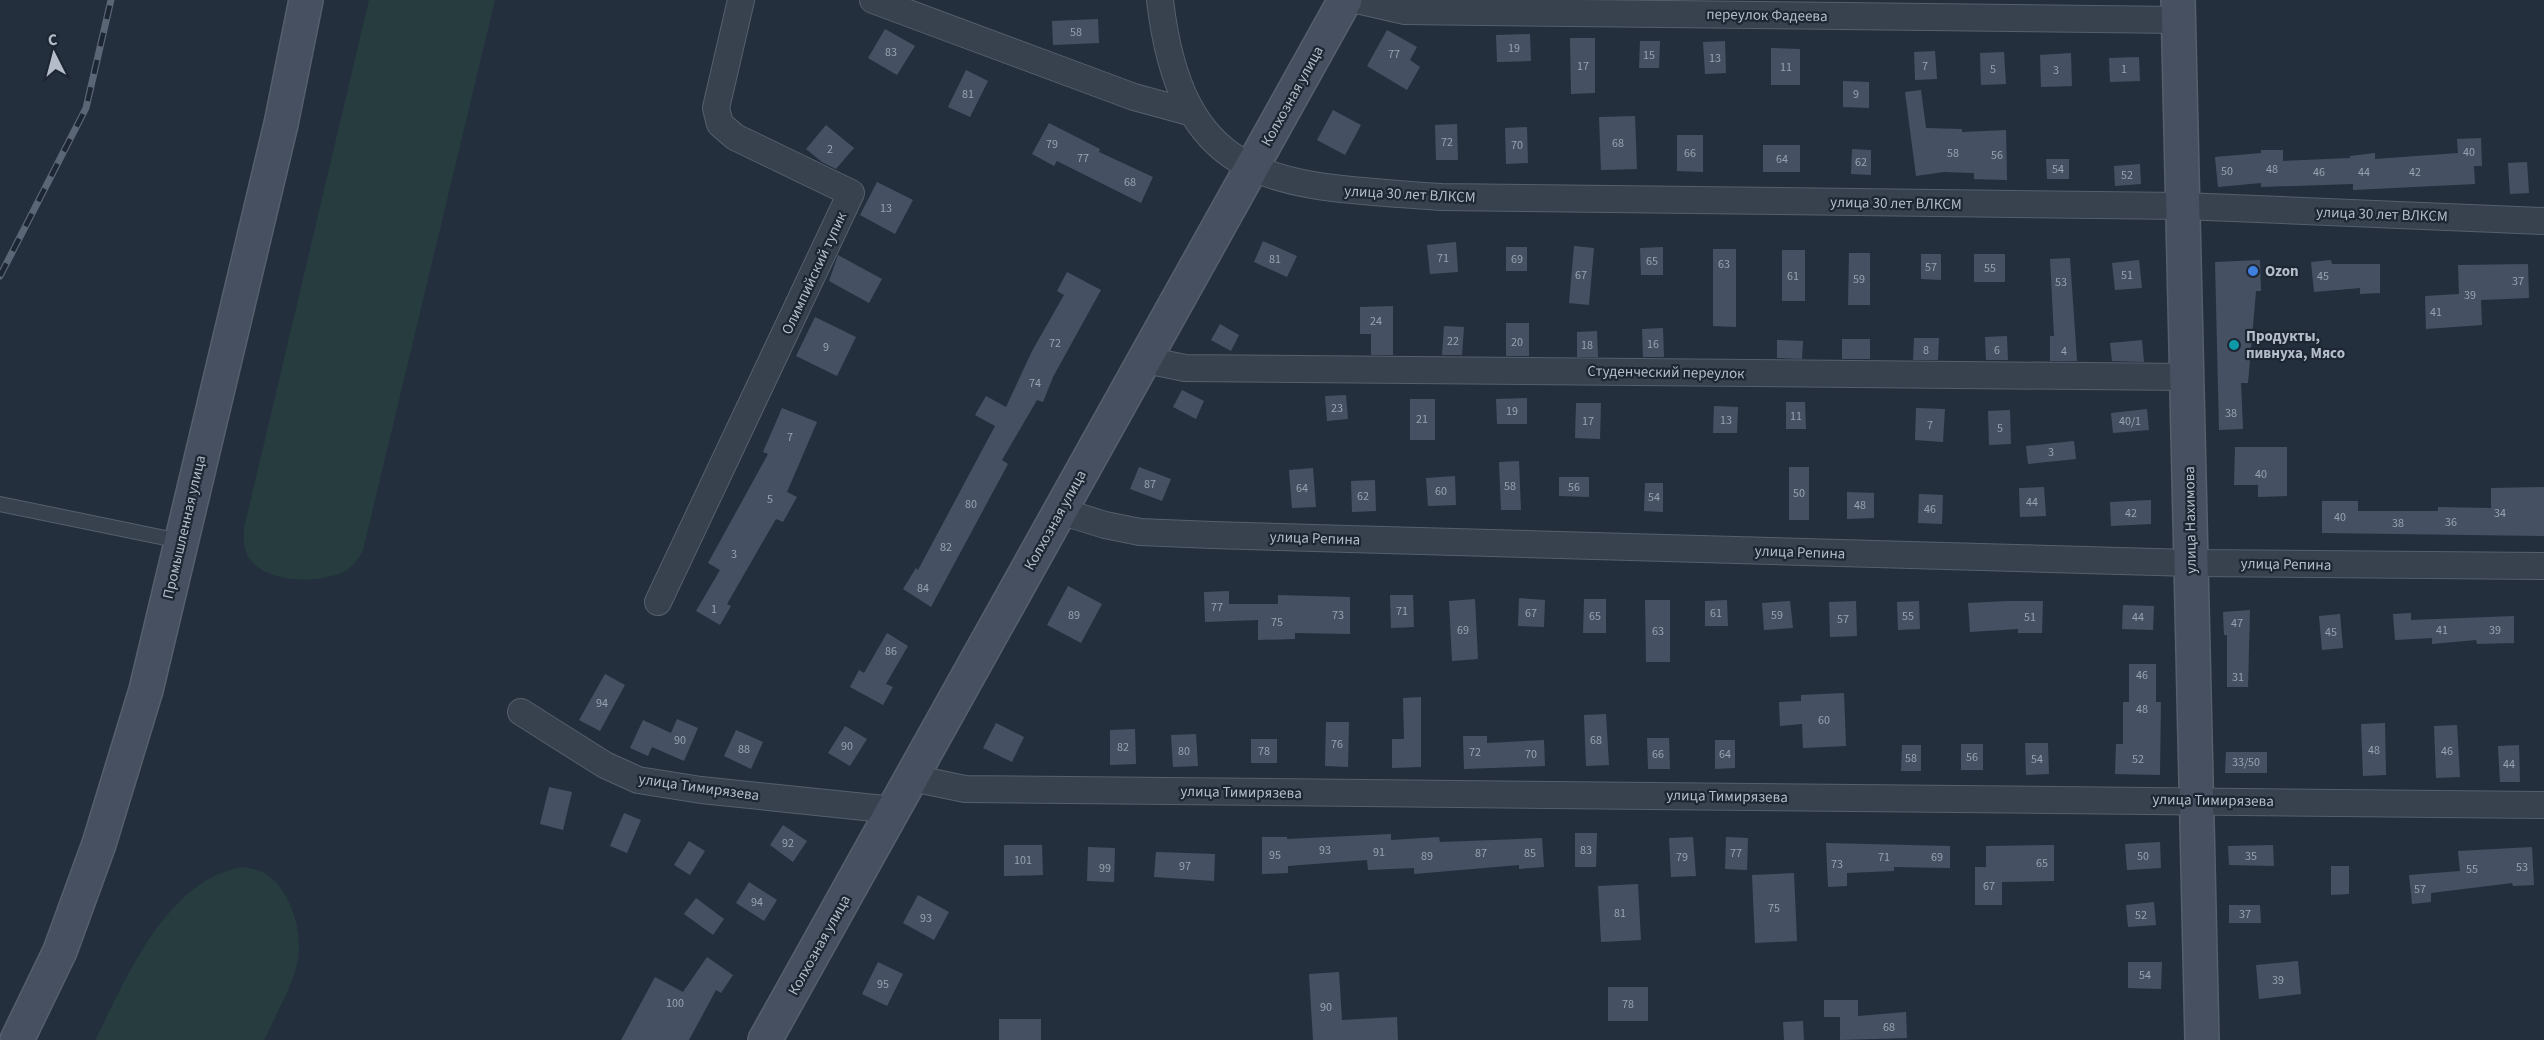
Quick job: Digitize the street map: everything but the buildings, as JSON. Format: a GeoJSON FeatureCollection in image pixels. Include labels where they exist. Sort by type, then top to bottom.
{"type":"FeatureCollection","features":[{"type":"Feature","properties":{"kind":"main road","name":"Промышленная улица"},"geometry":{"type":"LineString","coordinates":[[17,1040],[60,951],[99,844],[146,690],[280,124],[306,0]]}},
{"type":"Feature","properties":{"kind":"main road","name":"Колхозная улица"},"geometry":{"type":"LineString","coordinates":[[765,1040],[1345,0]]}},
{"type":"Feature","properties":{"kind":"main road","name":"улица Нахимова"},"geometry":{"type":"LineString","coordinates":[[2179,10],[2202,1040]]}},
{"type":"Feature","properties":{"kind":"street","name":"Олимпийский тупик"},"geometry":{"type":"LineString","coordinates":[[658,602],[851,194],[735,137],[720,124],[716,108],[741,0]]}},
{"type":"Feature","properties":{"kind":"street"},"geometry":{"type":"LineString","coordinates":[[873,0],[1134,97],[1190,112]]}},
{"type":"Feature","properties":{"kind":"street","name":"улица 30 лет ВЛКСМ"},"geometry":{"type":"LineString","coordinates":[[1160,0],[1169,55],[1190,112],[1210,138],[1227,154],[1252,168],[1294,183],[1339,190],[1441,197],[2183,206],[2544,220]]}},
{"type":"Feature","properties":{"kind":"street","name":"переулок Фадеева"},"geometry":{"type":"LineString","coordinates":[[1357,0],[1405,11],[2179,10]]}},
{"type":"Feature","properties":{"kind":"street","name":"Студенческий переулок"},"geometry":{"type":"LineString","coordinates":[[1146,360],[1185,368],[2187,377]]}},
{"type":"Feature","properties":{"kind":"street","name":"улица Репина"},"geometry":{"type":"LineString","coordinates":[[1060,512],[1140,532],[2191,563],[2544,567]]}},
{"type":"Feature","properties":{"kind":"street","name":"улица Тимирязева"},"geometry":{"type":"LineString","coordinates":[[521,712],[605,765],[638,780],[701,790],[894,810]]}},
{"type":"Feature","properties":{"kind":"street","name":"улица Тимирязева"},"geometry":{"type":"LineString","coordinates":[[912,778],[965,789],[2544,805]]}},
{"type":"Feature","properties":{"kind":"lane"},"geometry":{"type":"LineString","coordinates":[[0,504],[180,541]]}},
{"type":"Feature","properties":{"kind":"green space"},"geometry":{"type":"Polygon","coordinates":[[[369,0],[495,0],[363,550],[353,565],[345,571],[322,578],[295,579],[269,573],[250,559],[244,545],[244,528],[369,0]]]}},
{"type":"Feature","properties":{"kind":"green space"},"geometry":{"type":"Polygon","coordinates":[[[242,867],[260,871],[280,887],[293,913],[299,942],[299,956],[293,977],[264,1040],[95,1040],[135,962],[170,912],[191,891],[215,876],[242,867]]]}},
{"type":"Feature","properties":{"kind":"railway"},"geometry":{"type":"LineString","coordinates":[[0,276],[86,108],[111,0]]}},
{"type":"Feature","properties":{"kind":"place","name":"Ozon"},"geometry":{"type":"Point","coordinates":[2253,271]}},
{"type":"Feature","properties":{"kind":"place","name":"Продукты, пивнуха, Мясо"},"geometry":{"type":"Point","coordinates":[2234,345]}}]}
